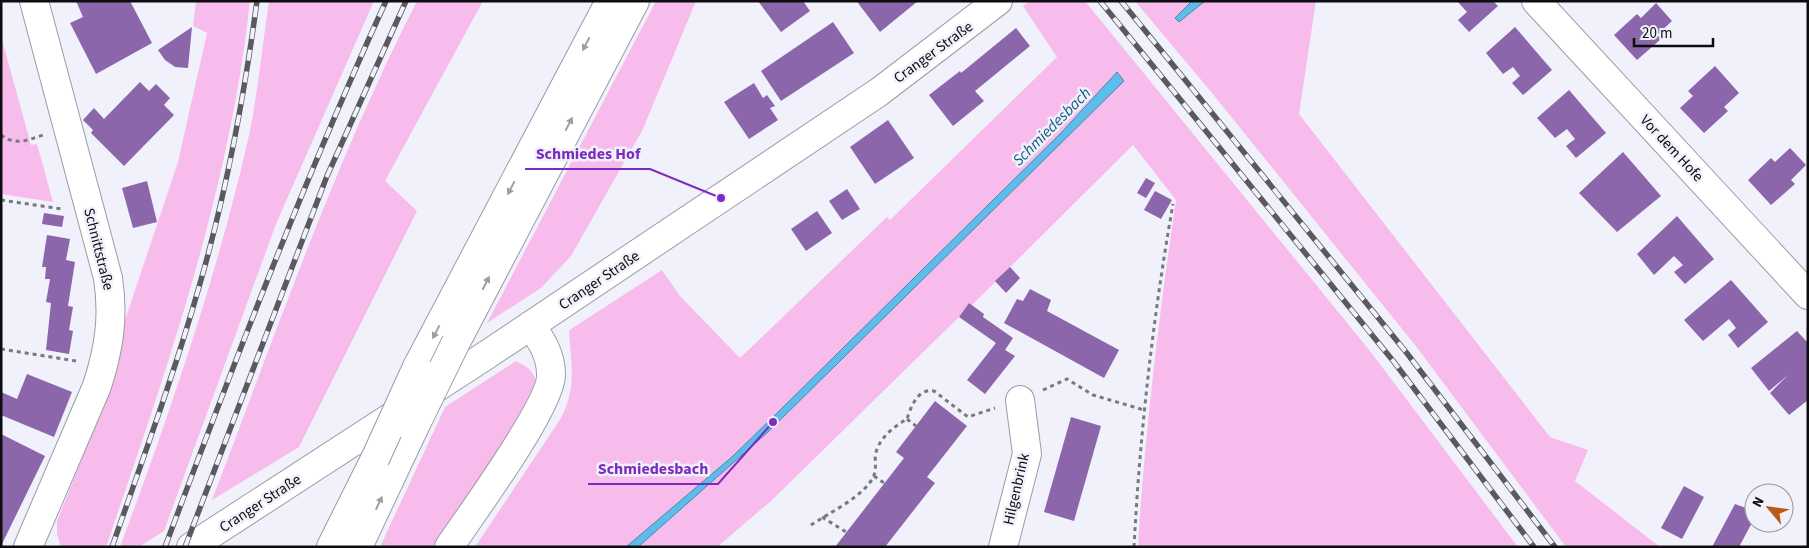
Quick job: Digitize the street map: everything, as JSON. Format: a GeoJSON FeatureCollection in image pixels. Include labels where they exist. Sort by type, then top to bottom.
{"type":"FeatureCollection","features":[{"type":"Feature","properties":{"kind":"main road","name":"Schnittstraße"},"geometry":{"type":"LineString","coordinates":[[28,547],[103,366],[110,336],[111,298],[108,278],[69,127],[34,1]]}},
{"type":"Feature","properties":{"kind":"main road"},"geometry":{"type":"LineString","coordinates":[[331,547],[417,367],[610,1]]}},
{"type":"Feature","properties":{"kind":"main road"},"geometry":{"type":"LineString","coordinates":[[358,547],[456,342],[635,1]]}},
{"type":"Feature","properties":{"kind":"main road","name":"Cranger Straße"},"geometry":{"type":"LineString","coordinates":[[191,547],[531,325],[871,97],[998,1]]}},
{"type":"Feature","properties":{"kind":"main road","name":"Vor dem Hofe"},"geometry":{"type":"LineString","coordinates":[[1536,1],[1808,295]]}},
{"type":"Feature","properties":{"kind":"main road"},"geometry":{"type":"LineString","coordinates":[[449,547],[533,419],[548,392],[552,375],[548,354],[531,325]]}},
{"type":"Feature","properties":{"kind":"main road","name":"Hilgenbrink"},"geometry":{"type":"LineString","coordinates":[[1003,547],[1026,454],[1020,400]]}},
{"type":"Feature","properties":{"kind":"path"},"geometry":{"type":"LineString","coordinates":[[1,135],[15,142],[24,142],[69,127]]}},
{"type":"Feature","properties":{"kind":"path"},"geometry":{"type":"LineString","coordinates":[[1,200],[90,214]]}},
{"type":"Feature","properties":{"kind":"path"},"geometry":{"type":"LineString","coordinates":[[1134,547],[1144,410],[1160,276],[1173,204]]}},
{"type":"Feature","properties":{"kind":"path"},"geometry":{"type":"LineString","coordinates":[[1,349],[103,366]]}},
{"type":"Feature","properties":{"kind":"path"},"geometry":{"type":"LineString","coordinates":[[811,525],[859,494],[874,476],[876,452],[883,439],[892,428],[907,419],[911,407],[922,392],[934,391],[968,417],[1020,400],[1067,379],[1093,395],[1144,410]]}},
{"type":"Feature","properties":{"kind":"path"},"geometry":{"type":"LineString","coordinates":[[907,419],[916,426]]}},
{"type":"Feature","properties":{"kind":"path"},"geometry":{"type":"LineString","coordinates":[[874,476],[884,484]]}},
{"type":"Feature","properties":{"kind":"path"},"geometry":{"type":"LineString","coordinates":[[822,517],[846,532]]}},
{"type":"Feature","properties":{"kind":"shaded area"},"geometry":{"type":"Polygon","coordinates":[[[196,1],[250,1],[241,71],[228,141],[212,209],[173,346],[106,547],[61,547],[57,534],[57,521],[111,387],[120,351],[124,323],[178,162],[207,33],[193,26],[196,1]]]}},
{"type":"Feature","properties":{"kind":"shaded area"},"geometry":{"type":"Polygon","coordinates":[[[269,1],[374,1],[276,224],[164,531],[139,547],[120,547],[174,396],[222,243],[248,140],[269,1]]]}},
{"type":"Feature","properties":{"kind":"shaded area"},"geometry":{"type":"Polygon","coordinates":[[[417,1],[483,1],[385,181],[417,211],[299,447],[212,500],[333,185],[359,123],[417,1]]]}},
{"type":"Feature","properties":{"kind":"shaded area"},"geometry":{"type":"Polygon","coordinates":[[[656,1],[696,1],[643,129],[571,256],[541,288],[487,323],[656,1]]]}},
{"type":"Feature","properties":{"kind":"shaded area"},"geometry":{"type":"Polygon","coordinates":[[[1029,1],[1085,1],[1370,351],[1518,547],[1138,547],[1153,373],[1176,200],[1133,145],[972,305],[969,303],[959,317],[771,501],[717,547],[638,547],[768,432],[1123,81],[1117,72],[1061,133],[733,456],[626,547],[475,547],[561,418],[566,407],[572,376],[569,331],[571,329],[662,270],[680,296],[740,358],[887,217],[890,220],[1057,57],[1023,6],[1029,1]]]}},
{"type":"Feature","properties":{"kind":"shaded area"},"geometry":{"type":"Polygon","coordinates":[[[1135,1],[1192,1],[1175,18],[1179,22],[1205,1],[1316,1],[1299,114],[1550,437],[1588,450],[1575,481],[1660,547],[1566,547],[1415,345],[1212,93],[1135,1]]]}},
{"type":"Feature","properties":{"kind":"shaded area"},"geometry":{"type":"Polygon","coordinates":[[[1,36],[31,145],[37,144],[53,202],[1,194],[1,36]]]}},
{"type":"Feature","properties":{"kind":"shaded area"},"geometry":{"type":"Polygon","coordinates":[[[516,361],[528,368],[534,375],[536,385],[533,398],[434,547],[380,547],[445,407],[516,361]]]}},
{"type":"Feature","properties":{"kind":"water"},"geometry":{"type":"Polygon","coordinates":[[[1192,1],[1205,1],[1179,22],[1175,18],[1192,1]]]}},
{"type":"Feature","properties":{"kind":"water"},"geometry":{"type":"Polygon","coordinates":[[[1117,72],[1124,81],[768,432],[638,547],[626,547],[733,456],[1061,133],[1117,72]]]}},
{"type":"Feature","properties":{"kind":"building"},"geometry":{"type":"Polygon","coordinates":[[[76,1],[130,1],[152,43],[96,74],[70,23],[83,17],[76,1]]]}},
{"type":"Feature","properties":{"kind":"building"},"geometry":{"type":"Polygon","coordinates":[[[758,1],[803,1],[810,11],[781,32],[758,1]]]}},
{"type":"Feature","properties":{"kind":"building"},"geometry":{"type":"Polygon","coordinates":[[[860,1],[918,1],[880,32],[858,3],[860,1]]]}},
{"type":"Feature","properties":{"kind":"building"},"geometry":{"type":"Polygon","coordinates":[[[1457,1],[1493,1],[1498,6],[1469,32],[1458,20],[1467,12],[1457,1]]]}},
{"type":"Feature","properties":{"kind":"building"},"geometry":{"type":"Polygon","coordinates":[[[1656,3],[1672,21],[1657,35],[1661,39],[1637,60],[1614,35],[1637,14],[1641,18],[1656,3]]]}},
{"type":"Feature","properties":{"kind":"building"},"geometry":{"type":"Polygon","coordinates":[[[833,22],[854,53],[781,101],[761,71],[833,22]]]}},
{"type":"Feature","properties":{"kind":"building"},"geometry":{"type":"Polygon","coordinates":[[[192,27],[188,68],[175,67],[165,60],[158,50],[192,27]]]}},
{"type":"Feature","properties":{"kind":"building"},"geometry":{"type":"Polygon","coordinates":[[[1515,27],[1552,70],[1523,95],[1512,83],[1520,76],[1513,67],[1503,74],[1486,53],[1515,27]]]}},
{"type":"Feature","properties":{"kind":"building"},"geometry":{"type":"Polygon","coordinates":[[[1016,28],[1030,46],[975,91],[984,101],[953,126],[929,95],[960,71],[961,73],[1016,28]]]}},
{"type":"Feature","properties":{"kind":"building"},"geometry":{"type":"Polygon","coordinates":[[[1715,66],[1739,93],[1724,107],[1728,111],[1704,133],[1680,108],[1693,96],[1688,91],[1715,66]]]}},
{"type":"Feature","properties":{"kind":"building"},"geometry":{"type":"Polygon","coordinates":[[[140,82],[149,91],[156,84],[170,98],[164,105],[174,115],[124,166],[91,133],[93,130],[83,120],[94,108],[104,119],[140,82]]]}},
{"type":"Feature","properties":{"kind":"building"},"geometry":{"type":"Polygon","coordinates":[[[754,83],[763,98],[767,95],[775,106],[770,108],[778,120],[749,139],[724,102],[754,83]]]}},
{"type":"Feature","properties":{"kind":"building"},"geometry":{"type":"Polygon","coordinates":[[[1569,90],[1606,133],[1576,158],[1566,146],[1575,139],[1567,129],[1555,138],[1537,118],[1569,90]]]}},
{"type":"Feature","properties":{"kind":"building"},"geometry":{"type":"Polygon","coordinates":[[[888,120],[914,158],[875,184],[850,147],[888,120]]]}},
{"type":"Feature","properties":{"kind":"building"},"geometry":{"type":"Polygon","coordinates":[[[1790,148],[1806,165],[1791,180],[1795,184],[1771,205],[1748,180],[1771,158],[1775,162],[1790,148]]]}},
{"type":"Feature","properties":{"kind":"building"},"geometry":{"type":"Polygon","coordinates":[[[1623,152],[1661,196],[1617,232],[1579,193],[1623,152]]]}},
{"type":"Feature","properties":{"kind":"building"},"geometry":{"type":"Polygon","coordinates":[[[1146,178],[1155,183],[1146,198],[1137,193],[1146,178]]]}},
{"type":"Feature","properties":{"kind":"building"},"geometry":{"type":"Polygon","coordinates":[[[147,181],[157,222],[133,228],[122,188],[147,181]]]}},
{"type":"Feature","properties":{"kind":"building"},"geometry":{"type":"Polygon","coordinates":[[[847,189],[860,209],[842,220],[829,201],[847,189]]]}},
{"type":"Feature","properties":{"kind":"building"},"geometry":{"type":"Polygon","coordinates":[[[1155,191],[1172,200],[1161,219],[1144,210],[1155,191]]]}},
{"type":"Feature","properties":{"kind":"building"},"geometry":{"type":"Polygon","coordinates":[[[817,211],[832,233],[806,251],[791,229],[817,211]]]}},
{"type":"Feature","properties":{"kind":"building"},"geometry":{"type":"Polygon","coordinates":[[[44,213],[64,216],[62,227],[42,224],[44,213]]]}},
{"type":"Feature","properties":{"kind":"building"},"geometry":{"type":"Polygon","coordinates":[[[1677,216],[1714,259],[1685,284],[1674,272],[1683,265],[1674,256],[1654,275],[1637,254],[1677,216]]]}},
{"type":"Feature","properties":{"kind":"building"},"geometry":{"type":"Polygon","coordinates":[[[47,235],[70,239],[66,260],[75,262],[68,306],[73,307],[69,330],[73,331],[69,354],[46,350],[51,303],[46,302],[50,279],[45,279],[46,267],[42,267],[47,235]]]}},
{"type":"Feature","properties":{"kind":"building"},"geometry":{"type":"Polygon","coordinates":[[[1010,267],[1020,278],[1006,293],[995,281],[1010,267]]]}},
{"type":"Feature","properties":{"kind":"building"},"geometry":{"type":"Polygon","coordinates":[[[1731,280],[1768,322],[1738,348],[1728,335],[1736,328],[1729,319],[1703,341],[1684,320],[1731,280]]]}},
{"type":"Feature","properties":{"kind":"building"},"geometry":{"type":"Polygon","coordinates":[[[1030,289],[1051,300],[1047,311],[1119,350],[1104,378],[1004,323],[1017,299],[1023,301],[1030,289]]]}},
{"type":"Feature","properties":{"kind":"building"},"geometry":{"type":"Polygon","coordinates":[[[969,303],[984,314],[983,317],[1013,338],[1005,350],[1015,356],[985,394],[967,380],[996,343],[959,317],[969,303]]]}},
{"type":"Feature","properties":{"kind":"building"},"geometry":{"type":"Polygon","coordinates":[[[1797,331],[1808,343],[1808,400],[1789,415],[1770,393],[1788,375],[1769,391],[1751,368],[1797,331]]]}},
{"type":"Feature","properties":{"kind":"building"},"geometry":{"type":"Polygon","coordinates":[[[27,374],[72,392],[54,437],[1,415],[1,392],[17,399],[27,374]]]}},
{"type":"Feature","properties":{"kind":"building"},"geometry":{"type":"Polygon","coordinates":[[[935,401],[967,426],[927,477],[935,483],[885,547],[835,547],[904,458],[896,452],[935,401]]]}},
{"type":"Feature","properties":{"kind":"building"},"geometry":{"type":"Polygon","coordinates":[[[1071,417],[1101,426],[1074,521],[1044,512],[1071,417]]]}},
{"type":"Feature","properties":{"kind":"building"},"geometry":{"type":"Polygon","coordinates":[[[1,434],[45,456],[1,546],[1,434]]]}},
{"type":"Feature","properties":{"kind":"building"},"geometry":{"type":"Polygon","coordinates":[[[1684,486],[1704,497],[1682,539],[1661,528],[1684,486]]]}},
{"type":"Feature","properties":{"kind":"building"},"geometry":{"type":"Polygon","coordinates":[[[1735,504],[1744,507],[1744,533],[1746,533],[1739,547],[1712,547],[1735,504]]]}},
{"type":"Feature","properties":{"kind":"railway"},"geometry":{"type":"LineString","coordinates":[[112,547],[168,385],[209,252],[233,146],[257,1]]}},
{"type":"Feature","properties":{"kind":"railway"},"geometry":{"type":"LineString","coordinates":[[165,547],[298,204],[386,1]]}},
{"type":"Feature","properties":{"kind":"railway"},"geometry":{"type":"LineString","coordinates":[[185,547],[327,176],[406,1]]}},
{"type":"Feature","properties":{"kind":"railway"},"geometry":{"type":"LineString","coordinates":[[1100,1],[1394,362],[1534,547]]}},
{"type":"Feature","properties":{"kind":"railway"},"geometry":{"type":"LineString","coordinates":[[1121,1],[1406,352],[1555,547]]}},
{"type":"Feature","properties":{"kind":"place","name":"Schmiedes Hof"},"geometry":{"type":"Point","coordinates":[721,198]}},
{"type":"Feature","properties":{"kind":"place","name":"Schmiedesbach"},"geometry":{"type":"Point","coordinates":[773,422]}}]}
